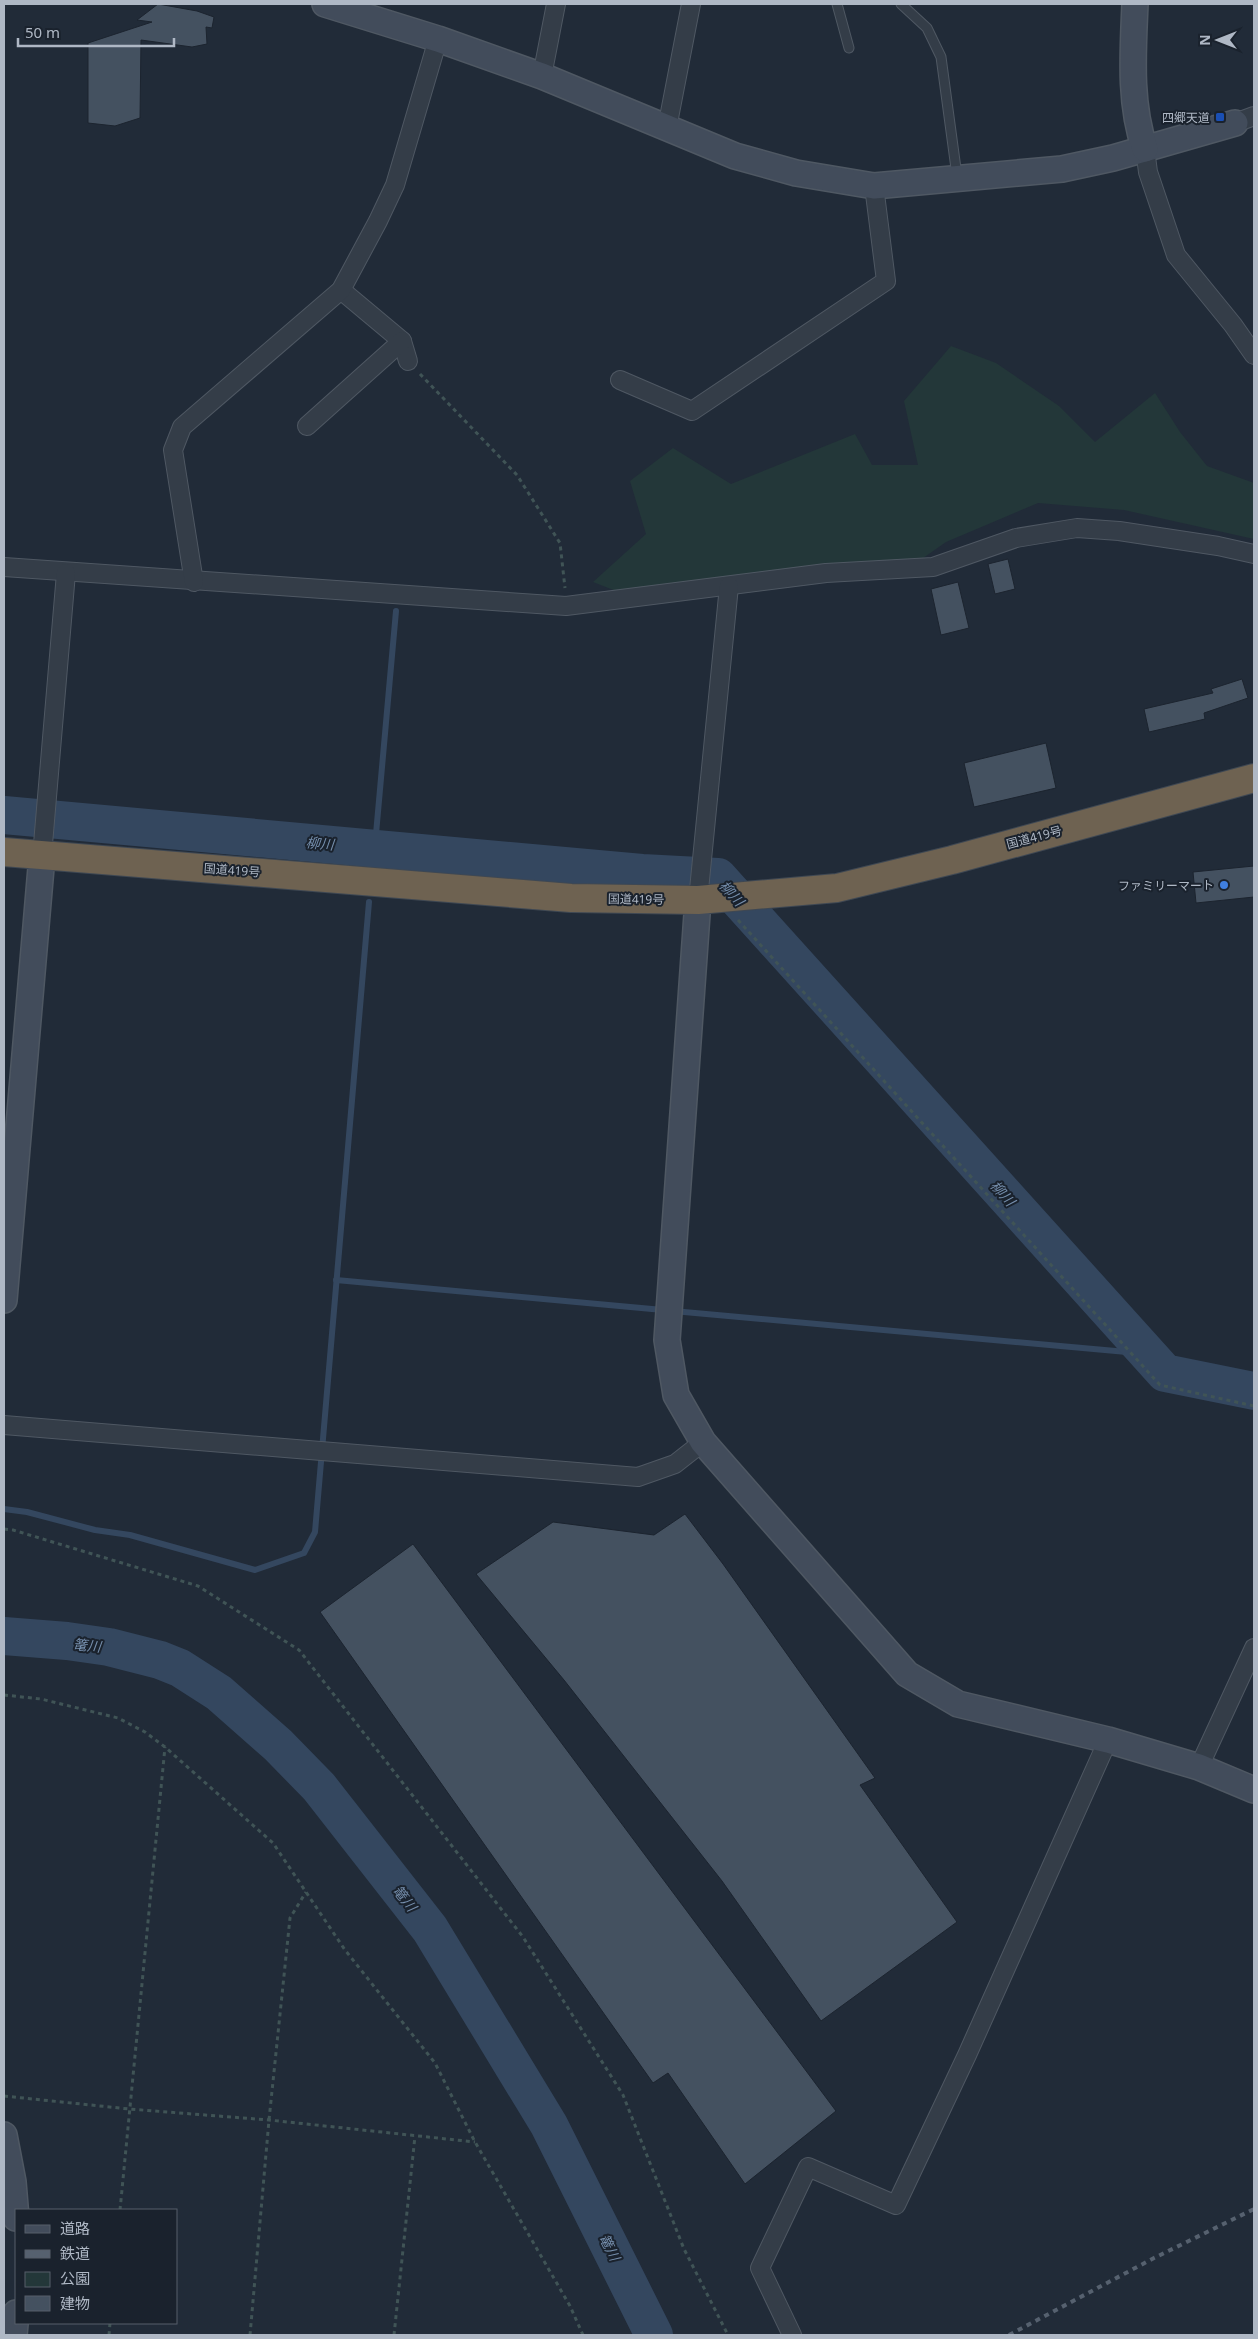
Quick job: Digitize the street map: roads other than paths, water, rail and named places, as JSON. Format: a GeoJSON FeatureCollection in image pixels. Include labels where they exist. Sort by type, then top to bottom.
{"type":"FeatureCollection","features":[{"type":"Feature","properties":{"kind":"highway","name":"国道419号"},"geometry":{"type":"LineString","coordinates":[[4,852],[43,846],[572,898],[708,899],[847,885],[952,860],[1254,778]]}},
{"type":"Feature","properties":{"kind":"street"},"geometry":{"type":"LineString","coordinates":[[326,4],[438,39],[542,76],[735,156],[796,173],[874,186],[1062,169],[1145,149],[1244,120]]}},
{"type":"Feature","properties":{"kind":"street"},"geometry":{"type":"LineString","coordinates":[[542,76],[556,4]]}},
{"type":"Feature","properties":{"kind":"street"},"geometry":{"type":"LineString","coordinates":[[667,128],[691,4]]}},
{"type":"Feature","properties":{"kind":"street"},"geometry":{"type":"LineString","coordinates":[[1135,4],[1133,57],[1138,130],[1145,149],[1148,172],[1176,255],[1234,325],[1254,355]]}},
{"type":"Feature","properties":{"kind":"street"},"geometry":{"type":"LineString","coordinates":[[194,582],[173,450],[182,427],[341,290],[395,185],[438,39]]}},
{"type":"Feature","properties":{"kind":"street"},"geometry":{"type":"LineString","coordinates":[[620,380],[692,411],[886,281],[874,186]]}},
{"type":"Feature","properties":{"kind":"street"},"geometry":{"type":"LineString","coordinates":[[341,290],[402,340],[408,361]]}},
{"type":"Feature","properties":{"kind":"street"},"geometry":{"type":"LineString","coordinates":[[308,426],[402,340]]}},
{"type":"Feature","properties":{"kind":"street"},"geometry":{"type":"LineString","coordinates":[[4,567],[194,582],[566,606],[826,573],[933,566],[1016,538],[1077,528],[1119,531],[1218,546],[1254,554]]}},
{"type":"Feature","properties":{"kind":"street"},"geometry":{"type":"LineString","coordinates":[[4,1300],[66,573]]}},
{"type":"Feature","properties":{"kind":"street"},"geometry":{"type":"LineString","coordinates":[[729,586],[700,863],[708,899],[667,1340],[676,1395],[703,1442],[907,1674],[958,1704],[1108,1740],[1199,1767],[1254,1790]]}},
{"type":"Feature","properties":{"kind":"street"},"geometry":{"type":"LineString","coordinates":[[4,1425],[638,1477],[675,1464],[703,1442]]}},
{"type":"Feature","properties":{"kind":"street"},"geometry":{"type":"LineString","coordinates":[[1199,1767],[1254,1648]]}},
{"type":"Feature","properties":{"kind":"street"},"geometry":{"type":"LineString","coordinates":[[792,2335],[760,2268],[808,2167],[896,2205],[967,2055],[1108,1740]]}},
{"type":"Feature","properties":{"kind":"street"},"geometry":{"type":"LineString","coordinates":[[4,2135],[13,2182],[15,2209]]}},
{"type":"Feature","properties":{"kind":"lane"},"geometry":{"type":"LineString","coordinates":[[837,4],[849,48]]}},
{"type":"Feature","properties":{"kind":"lane"},"geometry":{"type":"LineString","coordinates":[[902,4],[927,28],[941,57],[957,179]]}},
{"type":"Feature","properties":{"kind":"waterway"},"geometry":{"type":"LineString","coordinates":[[376,834],[396,611]]}},
{"type":"Feature","properties":{"kind":"waterway","name":"柳川"},"geometry":{"type":"LineString","coordinates":[[4,815],[642,873],[718,877],[1165,1373],[1254,1391]]}},
{"type":"Feature","properties":{"kind":"waterway"},"geometry":{"type":"LineString","coordinates":[[4,1509],[27,1512],[95,1530],[130,1535],[255,1570],[304,1553],[315,1532],[369,902]]}},
{"type":"Feature","properties":{"kind":"waterway"},"geometry":{"type":"LineString","coordinates":[[336,1280],[663,1310]]}},
{"type":"Feature","properties":{"kind":"waterway"},"geometry":{"type":"LineString","coordinates":[[673,1311],[1149,1354]]}},
{"type":"Feature","properties":{"kind":"waterway","name":"篭川"},"geometry":{"type":"LineString","coordinates":[[4,1636],[67,1641],[109,1647],[160,1660],[180,1668],[219,1693],[278,1745],[319,1787],[430,1929],[549,2125],[654,2335]]}},
{"type":"Feature","properties":{"kind":"railway"},"geometry":{"type":"LineString","coordinates":[[1009,2335],[1154,2258],[1254,2209]]}},
{"type":"Feature","properties":{"kind":"place","name":"四郷天道"},"geometry":{"type":"Point","coordinates":[1220,117]}},
{"type":"Feature","properties":{"kind":"place","name":"ファミリーマート"},"geometry":{"type":"Point","coordinates":[1224,885]}}]}
